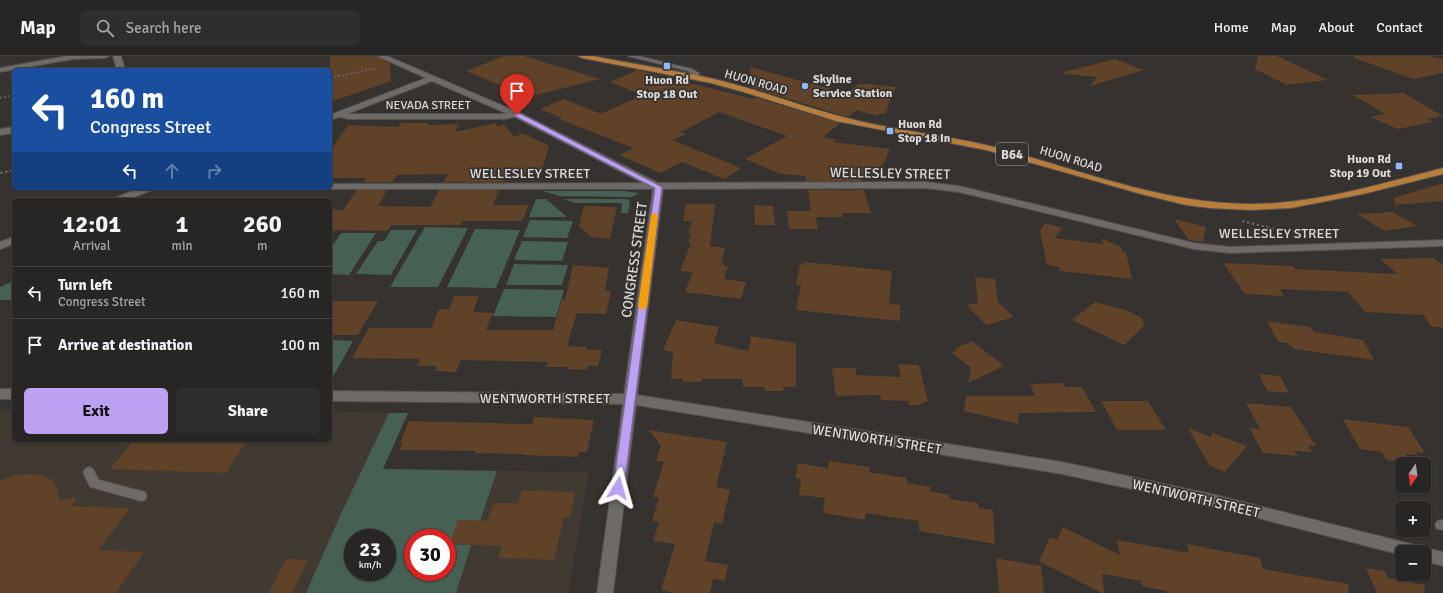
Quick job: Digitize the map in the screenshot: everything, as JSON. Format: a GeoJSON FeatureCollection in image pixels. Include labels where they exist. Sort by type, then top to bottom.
{"type":"FeatureCollection","features":[{"type":"Feature","properties":{"kind":"main road","name":"HUON ROAD"},"geometry":{"type":"LineString","coordinates":[[582,56],[695,78],[750,91],[840,119],[988,148],[1144,192],[1186,202],[1250,207],[1291,205],[1363,192],[1443,171]]}},
{"type":"Feature","properties":{"kind":"street"},"geometry":{"type":"LineString","coordinates":[[0,70],[67,58],[105,56]]}},
{"type":"Feature","properties":{"kind":"street"},"geometry":{"type":"LineString","coordinates":[[117,56],[120,68]]}},
{"type":"Feature","properties":{"kind":"street","name":"CONGRESS STREET"},"geometry":{"type":"LineString","coordinates":[[381,56],[431,79],[517,115],[658,187],[605,593]]}},
{"type":"Feature","properties":{"kind":"street"},"geometry":{"type":"LineString","coordinates":[[332,117],[431,79]]}},
{"type":"Feature","properties":{"kind":"street","name":"NEVADA STREET"},"geometry":{"type":"LineString","coordinates":[[339,115],[348,117],[504,117],[517,115]]}},
{"type":"Feature","properties":{"kind":"street"},"geometry":{"type":"LineString","coordinates":[[0,132],[12,130]]}},
{"type":"Feature","properties":{"kind":"street","name":"WELLESLEY STREET"},"geometry":{"type":"LineString","coordinates":[[332,187],[924,186],[959,189],[1194,246],[1230,250],[1443,243]]}},
{"type":"Feature","properties":{"kind":"street"},"geometry":{"type":"LineString","coordinates":[[123,198],[144,190]]}},
{"type":"Feature","properties":{"kind":"street"},"geometry":{"type":"LineString","coordinates":[[0,246],[12,241]]}},
{"type":"Feature","properties":{"kind":"street"},"geometry":{"type":"LineString","coordinates":[[0,394],[12,394]]}},
{"type":"Feature","properties":{"kind":"street","name":"WENTWORTH STREET"},"geometry":{"type":"LineString","coordinates":[[332,396],[630,399],[1062,468],[1211,500],[1395,547]]}},
{"type":"Feature","properties":{"kind":"street"},"geometry":{"type":"LineString","coordinates":[[1431,556],[1443,559]]}},
{"type":"Feature","properties":{"kind":"lane","name":"HUON ROAD"},"geometry":{"type":"LineString","coordinates":[[631,56],[690,70],[696,73],[695,78]]}},
{"type":"Feature","properties":{"kind":"lane"},"geometry":{"type":"LineString","coordinates":[[89,472],[94,484],[141,496]]}},
{"type":"Feature","properties":{"kind":"path"},"geometry":{"type":"LineString","coordinates":[[332,78],[399,63]]}},
{"type":"Feature","properties":{"kind":"path"},"geometry":{"type":"LineString","coordinates":[[0,98],[12,95]]}},
{"type":"Feature","properties":{"kind":"path"},"geometry":{"type":"LineString","coordinates":[[0,173],[12,170]]}},
{"type":"Feature","properties":{"kind":"path"},"geometry":{"type":"LineString","coordinates":[[1242,221],[1294,234]]}},
{"type":"Feature","properties":{"kind":"shaded area"},"geometry":{"type":"Polygon","coordinates":[[[0,410],[12,410],[12,442],[332,442],[332,412],[408,413],[383,469],[589,472],[568,593],[0,593],[0,410]]]}},
{"type":"Feature","properties":{"kind":"green space"},"geometry":{"type":"Polygon","coordinates":[[[542,191],[624,191],[639,193],[632,197],[559,196],[542,191]]]}},
{"type":"Feature","properties":{"kind":"green space"},"geometry":{"type":"Polygon","coordinates":[[[536,199],[546,199],[567,217],[529,217],[536,199]]]}},
{"type":"Feature","properties":{"kind":"green space"},"geometry":{"type":"Polygon","coordinates":[[[564,199],[626,199],[630,201],[628,213],[621,213],[622,203],[575,203],[564,199]]]}},
{"type":"Feature","properties":{"kind":"green space"},"geometry":{"type":"Polygon","coordinates":[[[530,220],[573,221],[567,238],[523,237],[530,220]]]}},
{"type":"Feature","properties":{"kind":"green space"},"geometry":{"type":"Polygon","coordinates":[[[425,227],[468,228],[438,287],[390,287],[425,227]]]}},
{"type":"Feature","properties":{"kind":"green space"},"geometry":{"type":"Polygon","coordinates":[[[475,229],[520,230],[496,288],[447,287],[475,229]]]}},
{"type":"Feature","properties":{"kind":"green space"},"geometry":{"type":"Polygon","coordinates":[[[391,230],[417,230],[391,275],[356,274],[378,241],[384,241],[391,230]]]}},
{"type":"Feature","properties":{"kind":"green space"},"geometry":{"type":"Polygon","coordinates":[[[341,233],[376,233],[349,275],[332,274],[332,246],[341,233]]]}},
{"type":"Feature","properties":{"kind":"green space"},"geometry":{"type":"Polygon","coordinates":[[[522,241],[568,242],[562,261],[514,260],[522,241]]]}},
{"type":"Feature","properties":{"kind":"green space"},"geometry":{"type":"Polygon","coordinates":[[[514,264],[568,265],[562,285],[506,285],[514,264]]]}},
{"type":"Feature","properties":{"kind":"green space"},"geometry":{"type":"Polygon","coordinates":[[[12,282],[12,300],[0,300],[0,287],[12,282]]]}},
{"type":"Feature","properties":{"kind":"green space"},"geometry":{"type":"Polygon","coordinates":[[[504,289],[564,290],[556,317],[493,316],[504,289]]]}},
{"type":"Feature","properties":{"kind":"green space"},"geometry":{"type":"Polygon","coordinates":[[[332,340],[353,341],[334,375],[332,375],[332,340]]]}},
{"type":"Feature","properties":{"kind":"green space"},"geometry":{"type":"Polygon","coordinates":[[[389,413],[408,413],[383,469],[497,471],[480,521],[458,520],[455,529],[404,529],[404,581],[456,581],[456,544],[471,545],[456,593],[306,593],[341,514],[389,413]]]}},
{"type":"Feature","properties":{"kind":"building"},"geometry":{"type":"Polygon","coordinates":[[[330,56],[376,56],[390,63],[391,81],[332,101],[332,68],[330,68],[330,56]]]}},
{"type":"Feature","properties":{"kind":"building"},"geometry":{"type":"Polygon","coordinates":[[[504,56],[524,56],[600,79],[528,97],[466,71],[504,56]]]}},
{"type":"Feature","properties":{"kind":"building"},"geometry":{"type":"Polygon","coordinates":[[[1258,56],[1277,56],[1328,80],[1287,85],[1255,69],[1258,56]]]}},
{"type":"Feature","properties":{"kind":"building"},"geometry":{"type":"Polygon","coordinates":[[[1354,56],[1429,56],[1443,59],[1443,73],[1413,79],[1354,58],[1354,56]]]}},
{"type":"Feature","properties":{"kind":"building"},"geometry":{"type":"Polygon","coordinates":[[[1115,59],[1144,70],[1090,86],[1097,77],[1064,74],[1064,72],[1115,59]]]}},
{"type":"Feature","properties":{"kind":"building"},"geometry":{"type":"Polygon","coordinates":[[[750,67],[846,93],[859,84],[896,87],[885,114],[881,113],[877,116],[857,110],[848,117],[753,88],[750,67]]]}},
{"type":"Feature","properties":{"kind":"building"},"geometry":{"type":"Polygon","coordinates":[[[637,70],[754,99],[754,97],[840,123],[823,137],[837,140],[833,142],[890,149],[882,167],[880,166],[875,176],[860,174],[862,181],[806,181],[806,176],[781,174],[745,159],[787,136],[719,112],[681,132],[686,134],[672,140],[741,168],[724,179],[682,162],[660,173],[619,155],[633,148],[559,119],[562,118],[540,109],[564,99],[601,114],[642,95],[610,82],[637,70]]]}},
{"type":"Feature","properties":{"kind":"building"},"geometry":{"type":"Polygon","coordinates":[[[1403,93],[1443,116],[1427,119],[1433,122],[1398,129],[1370,117],[1385,114],[1353,95],[1403,93]]]}},
{"type":"Feature","properties":{"kind":"building"},"geometry":{"type":"Polygon","coordinates":[[[401,123],[429,123],[428,125],[459,124],[455,132],[495,123],[498,127],[504,124],[514,137],[520,134],[525,134],[549,146],[541,174],[506,174],[503,182],[443,182],[448,174],[397,175],[392,182],[363,182],[366,178],[332,178],[332,148],[348,125],[398,127],[401,123]]]}},
{"type":"Feature","properties":{"kind":"building"},"geometry":{"type":"Polygon","coordinates":[[[1443,183],[1443,201],[1395,205],[1394,198],[1443,183]]]}},
{"type":"Feature","properties":{"kind":"building"},"geometry":{"type":"Polygon","coordinates":[[[357,190],[387,190],[378,206],[430,207],[439,190],[499,190],[493,205],[529,205],[522,221],[462,221],[461,225],[392,225],[387,231],[332,230],[332,210],[343,210],[357,190]]]}},
{"type":"Feature","properties":{"kind":"building"},"geometry":{"type":"Polygon","coordinates":[[[808,190],[864,190],[871,213],[842,213],[843,217],[816,217],[818,229],[789,229],[787,211],[811,211],[808,190]]]}},
{"type":"Feature","properties":{"kind":"building"},"geometry":{"type":"Polygon","coordinates":[[[686,204],[715,204],[710,246],[725,248],[721,263],[724,263],[724,266],[728,266],[724,279],[746,282],[741,299],[685,292],[693,272],[680,271],[691,243],[688,242],[691,234],[688,233],[692,221],[683,221],[686,204]]]}},
{"type":"Feature","properties":{"kind":"building"},"geometry":{"type":"Polygon","coordinates":[[[754,205],[773,206],[775,225],[755,225],[754,205]]]}},
{"type":"Feature","properties":{"kind":"building"},"geometry":{"type":"Polygon","coordinates":[[[584,206],[617,207],[610,239],[591,237],[579,226],[584,206]]]}},
{"type":"Feature","properties":{"kind":"building"},"geometry":{"type":"Polygon","coordinates":[[[1393,212],[1417,226],[1384,231],[1357,214],[1393,212]]]}},
{"type":"Feature","properties":{"kind":"building"},"geometry":{"type":"Polygon","coordinates":[[[1174,219],[1206,227],[1203,242],[1189,240],[1174,219]]]}},
{"type":"Feature","properties":{"kind":"building"},"geometry":{"type":"Polygon","coordinates":[[[1045,223],[1062,228],[1055,238],[1103,244],[1101,238],[1121,247],[1122,252],[1126,252],[1132,279],[1060,271],[1059,267],[1047,265],[1040,231],[1045,223]]]}},
{"type":"Feature","properties":{"kind":"building"},"geometry":{"type":"Polygon","coordinates":[[[1433,258],[1443,265],[1443,328],[1430,326],[1424,315],[1365,312],[1348,292],[1280,289],[1284,296],[1245,294],[1223,263],[1293,266],[1295,269],[1398,274],[1380,259],[1433,258]]]}},
{"type":"Feature","properties":{"kind":"building"},"geometry":{"type":"Polygon","coordinates":[[[804,262],[892,271],[889,304],[900,305],[900,321],[796,310],[801,285],[796,285],[800,264],[804,265],[804,262]]]}},
{"type":"Feature","properties":{"kind":"building"},"geometry":{"type":"Polygon","coordinates":[[[573,265],[609,268],[605,291],[611,291],[606,314],[577,313],[567,346],[587,347],[586,350],[602,350],[598,366],[588,366],[587,370],[567,369],[568,367],[546,367],[548,362],[461,360],[456,372],[435,371],[437,366],[417,366],[421,359],[352,358],[369,328],[431,328],[439,309],[449,309],[454,296],[479,296],[473,312],[493,313],[486,330],[553,330],[562,299],[565,300],[573,265]]]}},
{"type":"Feature","properties":{"kind":"building"},"geometry":{"type":"Polygon","coordinates":[[[975,277],[995,279],[998,302],[1014,317],[986,325],[967,305],[978,303],[975,277]]]}},
{"type":"Feature","properties":{"kind":"building"},"geometry":{"type":"Polygon","coordinates":[[[332,301],[378,301],[358,335],[332,335],[332,301]]]}},
{"type":"Feature","properties":{"kind":"building"},"geometry":{"type":"Polygon","coordinates":[[[1095,302],[1126,310],[1142,318],[1144,326],[1124,345],[1072,320],[1095,302]]]}},
{"type":"Feature","properties":{"kind":"building"},"geometry":{"type":"Polygon","coordinates":[[[676,320],[719,327],[714,343],[748,351],[751,336],[796,343],[796,387],[783,387],[784,391],[765,391],[765,387],[743,387],[742,379],[702,379],[702,382],[683,382],[683,379],[671,379],[673,352],[663,350],[676,320]]]}},
{"type":"Feature","properties":{"kind":"building"},"geometry":{"type":"Polygon","coordinates":[[[1267,321],[1310,327],[1314,332],[1363,340],[1374,360],[1294,349],[1287,343],[1278,342],[1267,321]]]}},
{"type":"Feature","properties":{"kind":"building"},"geometry":{"type":"Polygon","coordinates":[[[972,341],[1004,366],[968,383],[971,368],[952,353],[956,351],[954,349],[972,341]]]}},
{"type":"Feature","properties":{"kind":"building"},"geometry":{"type":"Polygon","coordinates":[[[898,364],[919,365],[928,401],[919,405],[909,405],[908,401],[881,400],[880,395],[836,396],[832,368],[856,368],[856,375],[901,377],[898,364]]]}},
{"type":"Feature","properties":{"kind":"building"},"geometry":{"type":"Polygon","coordinates":[[[1259,374],[1280,376],[1289,393],[1267,391],[1259,374]]]}},
{"type":"Feature","properties":{"kind":"building"},"geometry":{"type":"Polygon","coordinates":[[[1064,383],[1065,387],[1082,387],[1096,412],[1019,413],[1018,424],[964,411],[966,396],[1035,396],[1030,384],[1064,383]]]}},
{"type":"Feature","properties":{"kind":"building"},"geometry":{"type":"Polygon","coordinates":[[[1101,401],[1148,401],[1166,430],[1117,430],[1101,401]]]}},
{"type":"Feature","properties":{"kind":"building"},"geometry":{"type":"Polygon","coordinates":[[[1246,403],[1291,407],[1316,446],[1308,445],[1312,452],[1294,451],[1298,456],[1263,453],[1249,428],[1260,429],[1246,403]]]}},
{"type":"Feature","properties":{"kind":"building"},"geometry":{"type":"Polygon","coordinates":[[[534,417],[594,420],[587,452],[579,452],[578,457],[475,453],[475,451],[399,450],[403,442],[400,443],[409,421],[532,424],[534,417]]]}},
{"type":"Feature","properties":{"kind":"building"},"geometry":{"type":"Polygon","coordinates":[[[1343,419],[1408,427],[1425,453],[1415,452],[1418,455],[1405,454],[1407,457],[1395,457],[1395,461],[1386,460],[1382,452],[1360,449],[1343,419]]]}},
{"type":"Feature","properties":{"kind":"building"},"geometry":{"type":"Polygon","coordinates":[[[1188,428],[1211,437],[1212,433],[1247,446],[1225,472],[1209,465],[1188,428]]]}},
{"type":"Feature","properties":{"kind":"building"},"geometry":{"type":"Polygon","coordinates":[[[649,430],[727,442],[716,487],[730,490],[722,524],[714,523],[705,561],[728,565],[725,581],[713,579],[710,593],[675,593],[661,590],[675,544],[653,541],[659,522],[652,521],[659,498],[653,497],[664,462],[656,461],[661,446],[649,430]]]}},
{"type":"Feature","properties":{"kind":"building"},"geometry":{"type":"Polygon","coordinates":[[[132,442],[246,442],[226,473],[110,469],[132,442]]]}},
{"type":"Feature","properties":{"kind":"building"},"geometry":{"type":"Polygon","coordinates":[[[829,461],[870,467],[869,472],[907,478],[907,483],[930,487],[930,491],[949,495],[950,499],[978,503],[978,508],[993,510],[995,544],[919,531],[919,521],[866,513],[865,520],[823,513],[825,498],[799,495],[801,479],[795,478],[798,463],[828,468],[829,461]]]}},
{"type":"Feature","properties":{"kind":"building"},"geometry":{"type":"Polygon","coordinates":[[[31,474],[44,476],[52,480],[57,488],[60,500],[76,497],[72,506],[130,508],[98,550],[144,552],[116,593],[0,593],[0,480],[17,475],[31,474]]]}},
{"type":"Feature","properties":{"kind":"building"},"geometry":{"type":"Polygon","coordinates":[[[522,490],[575,492],[570,517],[564,517],[554,560],[498,558],[502,546],[456,544],[455,529],[458,520],[487,521],[494,503],[518,503],[522,490]]]}},
{"type":"Feature","properties":{"kind":"building"},"geometry":{"type":"Polygon","coordinates":[[[1063,527],[1120,555],[1117,540],[1189,553],[1187,544],[1260,558],[1263,569],[1349,584],[1348,593],[1167,593],[1166,591],[1142,586],[1141,581],[1102,574],[1104,593],[1102,593],[1039,561],[1050,537],[1057,540],[1063,527]]]}},
{"type":"Feature","properties":{"kind":"building"},"geometry":{"type":"Polygon","coordinates":[[[996,558],[1041,566],[1044,593],[999,593],[996,558]]]}},
{"type":"Feature","properties":{"kind":"building"},"geometry":{"type":"Polygon","coordinates":[[[286,559],[308,560],[292,593],[269,593],[286,559]]]}},
{"type":"Feature","properties":{"kind":"building"},"geometry":{"type":"Polygon","coordinates":[[[1366,568],[1385,571],[1388,578],[1395,579],[1395,581],[1425,585],[1424,593],[1377,593],[1366,568]]]}},
{"type":"Feature","properties":{"kind":"slow traffic"},"geometry":{"type":"LineString","coordinates":[[642,307],[655,215]]}},
{"type":"Feature","properties":{"kind":"place","name":"Huon Rd Stop 18 Out"},"geometry":{"type":"Point","coordinates":[667,66]}},
{"type":"Feature","properties":{"kind":"place","name":"Skyline Service Station"},"geometry":{"type":"Point","coordinates":[805,86]}},
{"type":"Feature","properties":{"kind":"place","name":"Huon Rd Stop 18 In"},"geometry":{"type":"Point","coordinates":[890,131]}},
{"type":"Feature","properties":{"kind":"place","name":"Huon Rd Stop 19 Out"},"geometry":{"type":"Point","coordinates":[1399,166]}},
{"type":"Feature","properties":{"kind":"route"},"geometry":{"type":"LineString","coordinates":[[517,115],[658,187],[618,488]]}}]}
